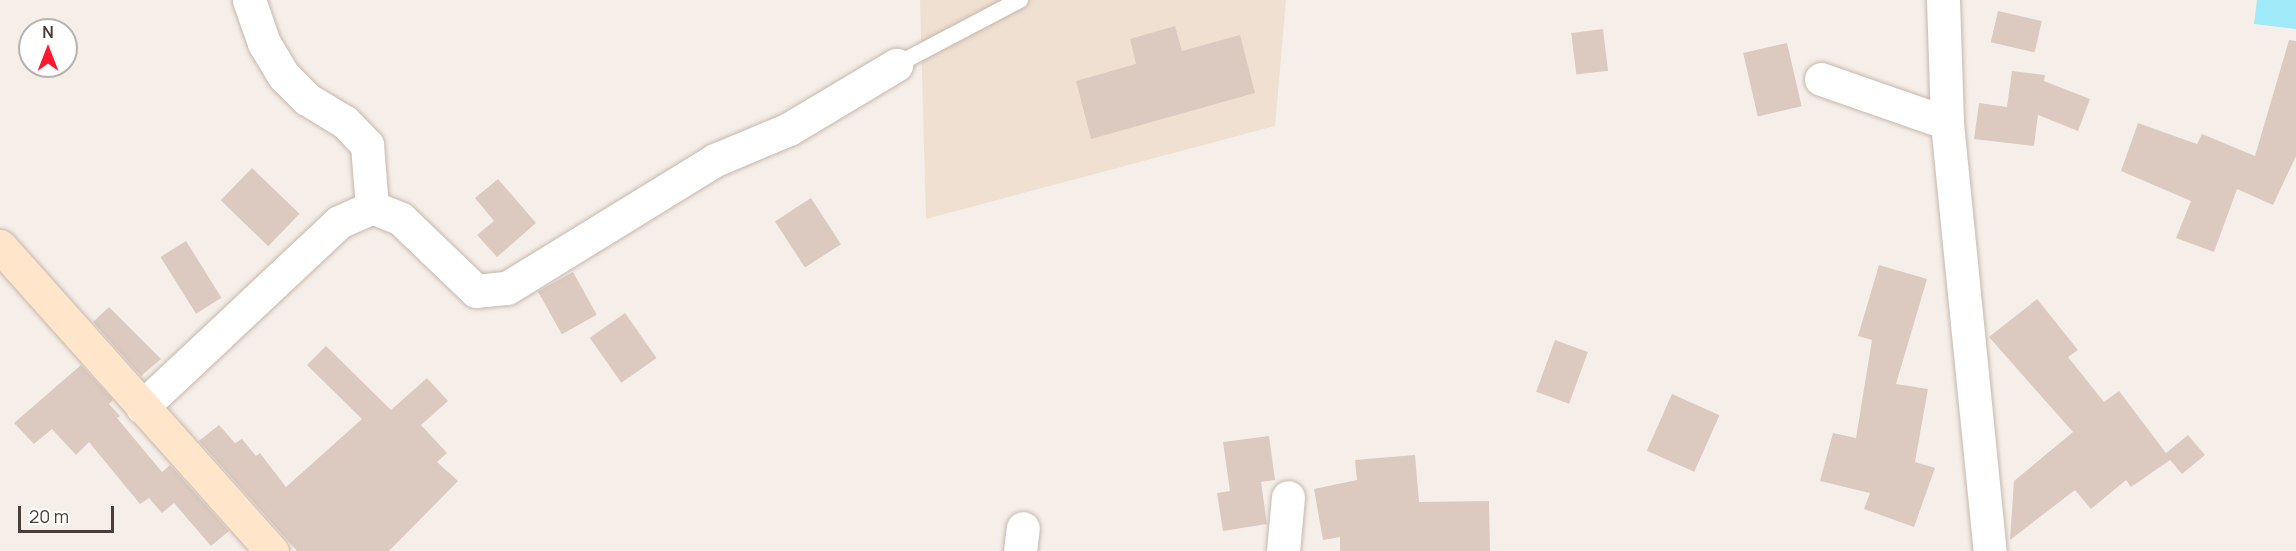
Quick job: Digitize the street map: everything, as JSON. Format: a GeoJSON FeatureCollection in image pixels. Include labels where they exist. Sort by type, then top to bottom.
{"type":"FeatureCollection","features":[{"type":"Feature","properties":{"kind":"street"},"geometry":{"type":"LineString","coordinates":[[249,0],[264,43],[284,76],[307,99],[345,122],[368,145],[372,207]]}},
{"type":"Feature","properties":{"kind":"street"},"geometry":{"type":"LineString","coordinates":[[1943,0],[1947,123],[1990,551]]}},
{"type":"Feature","properties":{"kind":"street"},"geometry":{"type":"LineString","coordinates":[[142,406],[339,222],[372,207],[400,219],[476,291],[507,288],[714,160],[789,129],[896,65]]}},
{"type":"Feature","properties":{"kind":"street"},"geometry":{"type":"LineString","coordinates":[[1821,79],[1947,123]]}},
{"type":"Feature","properties":{"kind":"street"},"geometry":{"type":"LineString","coordinates":[[0,246],[272,551]]}},
{"type":"Feature","properties":{"kind":"street"},"geometry":{"type":"LineString","coordinates":[[1283,551],[1288,497]]}},
{"type":"Feature","properties":{"kind":"lane"},"geometry":{"type":"LineString","coordinates":[[896,65],[1020,0]]}},
{"type":"Feature","properties":{"kind":"shaded area"},"geometry":{"type":"Polygon","coordinates":[[[920,0],[1286,0],[1275,126],[926,219],[920,0]]]}},
{"type":"Feature","properties":{"kind":"water"},"geometry":{"type":"Polygon","coordinates":[[[2257,0],[2296,0],[2296,29],[2254,24],[2257,0]]]}},
{"type":"Feature","properties":{"kind":"building"},"geometry":{"type":"Polygon","coordinates":[[[1998,11],[2042,21],[2035,52],[1991,42],[1998,11]]]}},
{"type":"Feature","properties":{"kind":"building"},"geometry":{"type":"Polygon","coordinates":[[[1175,26],[1182,51],[1240,35],[1255,93],[1091,139],[1076,81],[1136,64],[1130,39],[1175,26]]]}},
{"type":"Feature","properties":{"kind":"building"},"geometry":{"type":"Polygon","coordinates":[[[1603,29],[1608,71],[1576,75],[1571,33],[1603,29]]]}},
{"type":"Feature","properties":{"kind":"building"},"geometry":{"type":"Polygon","coordinates":[[[2289,40],[2296,41],[2296,156],[2273,205],[2237,189],[2214,252],[2176,238],[2191,201],[2121,171],[2138,123],[2197,144],[2202,134],[2255,156],[2289,40]]]}},
{"type":"Feature","properties":{"kind":"building"},"geometry":{"type":"Polygon","coordinates":[[[1787,43],[1802,106],[1758,116],[1743,53],[1787,43]]]}},
{"type":"Feature","properties":{"kind":"building"},"geometry":{"type":"Polygon","coordinates":[[[2012,71],[2045,75],[2044,81],[2090,99],[2078,131],[2038,115],[2034,146],[1974,139],[1979,103],[2007,107],[2012,71]]]}},
{"type":"Feature","properties":{"kind":"building"},"geometry":{"type":"Polygon","coordinates":[[[252,168],[299,214],[268,246],[221,200],[252,168]]]}},
{"type":"Feature","properties":{"kind":"building"},"geometry":{"type":"Polygon","coordinates":[[[498,179],[536,223],[497,257],[477,235],[494,221],[475,198],[498,179]]]}},
{"type":"Feature","properties":{"kind":"building"},"geometry":{"type":"Polygon","coordinates":[[[811,198],[841,244],[805,268],[775,221],[811,198]]]}},
{"type":"Feature","properties":{"kind":"building"},"geometry":{"type":"Polygon","coordinates":[[[186,241],[222,298],[196,314],[161,257],[186,241]]]}},
{"type":"Feature","properties":{"kind":"building"},"geometry":{"type":"Polygon","coordinates":[[[1879,265],[1927,279],[1896,384],[1928,389],[1915,462],[1935,468],[1914,527],[1864,509],[1870,493],[1820,481],[1833,433],[1856,438],[1872,340],[1858,336],[1879,265]]]}},
{"type":"Feature","properties":{"kind":"building"},"geometry":{"type":"Polygon","coordinates":[[[573,272],[597,315],[562,334],[538,291],[573,272]]]}},
{"type":"Feature","properties":{"kind":"building"},"geometry":{"type":"Polygon","coordinates":[[[2037,299],[2078,350],[2068,357],[2104,402],[2119,391],[2166,453],[2188,435],[2205,455],[2182,474],[2170,460],[2131,487],[2126,480],[2091,509],[2075,490],[2010,540],[2014,481],[2073,432],[1989,337],[2037,299]]]}},
{"type":"Feature","properties":{"kind":"building"},"geometry":{"type":"Polygon","coordinates":[[[109,307],[161,359],[141,376],[93,322],[109,307]]]}},
{"type":"Feature","properties":{"kind":"building"},"geometry":{"type":"Polygon","coordinates":[[[625,313],[657,358],[621,383],[590,338],[625,313]]]}},
{"type":"Feature","properties":{"kind":"building"},"geometry":{"type":"Polygon","coordinates":[[[1555,340],[1588,352],[1569,404],[1536,392],[1555,340]]]}},
{"type":"Feature","properties":{"kind":"building"},"geometry":{"type":"Polygon","coordinates":[[[326,346],[391,410],[427,378],[448,401],[421,425],[447,453],[437,462],[458,481],[389,551],[297,551],[199,441],[219,425],[235,443],[242,439],[256,456],[260,453],[286,487],[362,419],[307,365],[326,346]]]}},
{"type":"Feature","properties":{"kind":"building"},"geometry":{"type":"Polygon","coordinates":[[[81,365],[113,400],[109,404],[120,416],[117,418],[162,472],[170,465],[229,531],[211,546],[174,503],[162,513],[149,498],[140,504],[89,442],[76,455],[52,429],[34,444],[14,423],[81,365]]]}},
{"type":"Feature","properties":{"kind":"building"},"geometry":{"type":"Polygon","coordinates":[[[1672,394],[1720,415],[1694,472],[1647,451],[1672,394]]]}},
{"type":"Feature","properties":{"kind":"building"},"geometry":{"type":"Polygon","coordinates":[[[1269,436],[1275,480],[1261,482],[1267,524],[1223,531],[1217,493],[1230,491],[1223,442],[1269,436]]]}},
{"type":"Feature","properties":{"kind":"building"},"geometry":{"type":"Polygon","coordinates":[[[1415,455],[1419,502],[1489,501],[1490,551],[1340,551],[1340,537],[1323,540],[1314,489],[1357,480],[1355,460],[1415,455]]]}}]}
